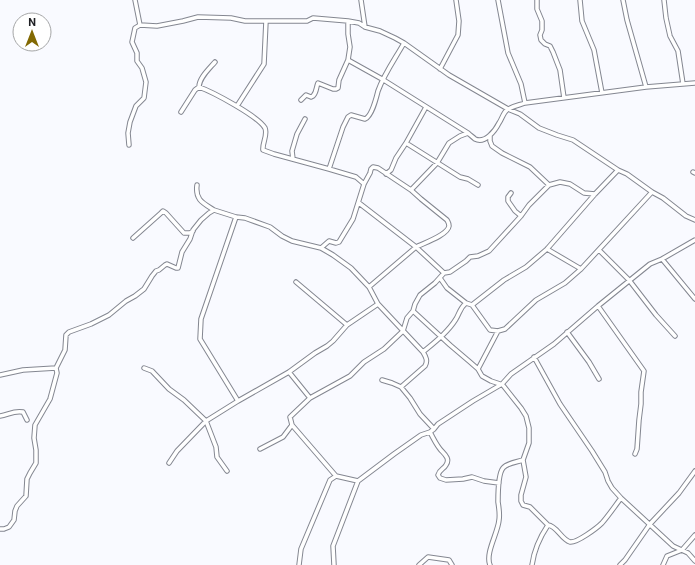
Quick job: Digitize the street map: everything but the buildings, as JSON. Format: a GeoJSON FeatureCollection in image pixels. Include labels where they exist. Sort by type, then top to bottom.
{"type":"FeatureCollection","features":[{"type":"Feature","properties":{"kind":"street"},"geometry":{"type":"LineString","coordinates":[[135,0],[140,25]]}},
{"type":"Feature","properties":{"kind":"street"},"geometry":{"type":"LineString","coordinates":[[361,0],[365,27]]}},
{"type":"Feature","properties":{"kind":"street"},"geometry":{"type":"LineString","coordinates":[[440,69],[458,35],[459,21],[456,0]]}},
{"type":"Feature","properties":{"kind":"street"},"geometry":{"type":"LineString","coordinates":[[498,0],[508,53],[521,84],[525,103]]}},
{"type":"Feature","properties":{"kind":"street"},"geometry":{"type":"LineString","coordinates":[[537,0],[537,9],[542,21],[542,30],[540,35],[541,40],[544,44],[550,46],[553,52],[560,70],[564,98]]}},
{"type":"Feature","properties":{"kind":"street"},"geometry":{"type":"LineString","coordinates":[[580,0],[582,21],[594,50],[602,93]]}},
{"type":"Feature","properties":{"kind":"street"},"geometry":{"type":"LineString","coordinates":[[623,0],[627,20],[646,87]]}},
{"type":"Feature","properties":{"kind":"street"},"geometry":{"type":"LineString","coordinates":[[664,0],[670,36],[678,51],[683,84]]}},
{"type":"Feature","properties":{"kind":"street"},"geometry":{"type":"LineString","coordinates":[[129,145],[128,133],[130,122],[136,106],[144,98],[146,82],[142,68],[137,61],[137,53],[132,42],[135,28],[140,25],[157,26],[198,17],[231,18],[245,21],[307,21],[313,18],[348,21],[359,23],[365,27],[380,31],[404,43],[449,75],[508,109],[520,114],[540,128],[573,140],[663,198],[686,216],[695,220]]}},
{"type":"Feature","properties":{"kind":"street"},"geometry":{"type":"LineString","coordinates":[[237,106],[264,64],[266,21]]}},
{"type":"Feature","properties":{"kind":"street"},"geometry":{"type":"LineString","coordinates":[[301,100],[306,95],[311,97],[313,96],[318,83],[333,89],[338,88],[339,80],[348,60],[350,47],[348,39],[348,21]]}},
{"type":"Feature","properties":{"kind":"street"},"geometry":{"type":"LineString","coordinates":[[329,169],[343,127],[348,117],[351,115],[365,119],[368,117],[382,80],[404,43]]}},
{"type":"Feature","properties":{"kind":"street"},"geometry":{"type":"LineString","coordinates":[[348,60],[476,139],[480,140],[490,135],[508,109],[525,103],[646,87],[695,83]]}},
{"type":"Feature","properties":{"kind":"street"},"geometry":{"type":"LineString","coordinates":[[181,112],[194,90],[198,87],[201,80],[215,62]]}},
{"type":"Feature","properties":{"kind":"street"},"geometry":{"type":"LineString","coordinates":[[198,87],[237,106],[258,120],[265,128],[266,134],[263,147],[264,150],[356,177],[364,184]]}},
{"type":"Feature","properties":{"kind":"street"},"geometry":{"type":"LineString","coordinates":[[386,174],[391,170],[396,158],[426,107]]}},
{"type":"Feature","properties":{"kind":"street"},"geometry":{"type":"LineString","coordinates":[[292,159],[292,151],[297,134],[305,119]]}},
{"type":"Feature","properties":{"kind":"street"},"geometry":{"type":"LineString","coordinates":[[411,190],[437,163],[449,143],[468,133]]}},
{"type":"Feature","properties":{"kind":"street"},"geometry":{"type":"LineString","coordinates":[[490,135],[492,146],[502,153],[530,167],[549,185]]}},
{"type":"Feature","properties":{"kind":"street"},"geometry":{"type":"LineString","coordinates":[[406,143],[460,177],[478,185]]}},
{"type":"Feature","properties":{"kind":"street"},"geometry":{"type":"LineString","coordinates":[[321,248],[329,242],[339,242],[353,219],[364,184],[371,169],[374,167],[378,168],[411,190],[447,220],[449,228],[443,234],[416,247],[369,287]]}},
{"type":"Feature","properties":{"kind":"street"},"geometry":{"type":"LineString","coordinates":[[472,305],[504,280],[526,267],[547,249],[618,170]]}},
{"type":"Feature","properties":{"kind":"street"},"geometry":{"type":"LineString","coordinates":[[398,325],[413,311],[420,295],[444,274],[450,272],[470,257],[478,256],[489,251],[529,205],[549,185],[560,182],[570,184],[584,193],[595,194]]}},
{"type":"Feature","properties":{"kind":"street"},"geometry":{"type":"LineString","coordinates":[[197,185],[196,192],[201,202],[214,210],[236,217],[245,218],[270,227],[292,241],[321,248],[351,268],[369,287],[378,304],[423,352],[427,360],[425,366],[401,386]]}},
{"type":"Feature","properties":{"kind":"street"},"geometry":{"type":"LineString","coordinates":[[440,278],[447,288],[466,303],[472,305],[490,330],[498,331],[505,329],[536,300],[565,283],[581,269],[652,192]]}},
{"type":"Feature","properties":{"kind":"street"},"geometry":{"type":"LineString","coordinates":[[511,193],[508,197],[508,201],[515,211],[521,216]]}},
{"type":"Feature","properties":{"kind":"street"},"geometry":{"type":"LineString","coordinates":[[358,203],[416,247],[444,274]]}},
{"type":"Feature","properties":{"kind":"street"},"geometry":{"type":"LineString","coordinates":[[133,238],[161,212],[166,212],[184,233],[190,233],[201,220],[214,210]]}},
{"type":"Feature","properties":{"kind":"street"},"geometry":{"type":"LineString","coordinates":[[236,217],[201,319],[200,339],[238,401]]}},
{"type":"Feature","properties":{"kind":"street"},"geometry":{"type":"LineString","coordinates":[[0,529],[9,527],[14,520],[17,506],[26,496],[27,480],[36,463],[34,438],[36,425],[50,399],[57,373],[56,368],[65,350],[66,335],[69,332],[91,324],[109,315],[126,301],[144,290],[156,271],[165,264],[178,268],[182,252],[190,239],[193,230]]}},
{"type":"Feature","properties":{"kind":"street"},"geometry":{"type":"LineString","coordinates":[[334,565],[333,546],[358,481],[421,435],[430,432],[438,424],[501,384],[511,374],[554,344],[650,264],[662,259],[695,240]]}},
{"type":"Feature","properties":{"kind":"street"},"geometry":{"type":"LineString","coordinates":[[547,249],[581,269]]}},
{"type":"Feature","properties":{"kind":"street"},"geometry":{"type":"LineString","coordinates":[[599,250],[629,280],[652,310],[675,336]]}},
{"type":"Feature","properties":{"kind":"street"},"geometry":{"type":"LineString","coordinates":[[662,259],[695,298]]}},
{"type":"Feature","properties":{"kind":"street"},"geometry":{"type":"LineString","coordinates":[[296,282],[347,324]]}},
{"type":"Feature","properties":{"kind":"street"},"geometry":{"type":"LineString","coordinates":[[423,352],[441,336],[457,318],[462,307],[466,303]]}},
{"type":"Feature","properties":{"kind":"street"},"geometry":{"type":"LineString","coordinates":[[169,463],[177,451],[206,421],[289,372],[327,346],[347,324],[378,304]]}},
{"type":"Feature","properties":{"kind":"street"},"geometry":{"type":"LineString","coordinates":[[598,306],[644,371],[637,449],[635,454]]}},
{"type":"Feature","properties":{"kind":"street"},"geometry":{"type":"LineString","coordinates":[[413,311],[478,369],[482,376],[501,384],[526,416],[529,428],[529,443],[523,460],[526,477],[520,495],[523,505],[530,507],[548,525],[570,542],[574,542],[600,525],[621,498]]}},
{"type":"Feature","properties":{"kind":"street"},"geometry":{"type":"LineString","coordinates":[[358,481],[336,476],[292,424],[290,417],[310,398],[350,376],[364,362],[384,349],[403,331],[407,318]]}},
{"type":"Feature","properties":{"kind":"street"},"geometry":{"type":"LineString","coordinates":[[478,369],[498,331]]}},
{"type":"Feature","properties":{"kind":"street"},"geometry":{"type":"LineString","coordinates":[[567,332],[589,362],[599,379]]}},
{"type":"Feature","properties":{"kind":"street"},"geometry":{"type":"LineString","coordinates":[[534,357],[560,404],[605,472],[610,485],[621,498],[673,546],[688,553],[695,561]]}},
{"type":"Feature","properties":{"kind":"street"},"geometry":{"type":"LineString","coordinates":[[0,375],[23,370],[56,368]]}},
{"type":"Feature","properties":{"kind":"street"},"geometry":{"type":"LineString","coordinates":[[144,368],[152,371],[169,389],[184,400],[206,421],[216,447],[217,457],[227,471]]}},
{"type":"Feature","properties":{"kind":"street"},"geometry":{"type":"LineString","coordinates":[[289,372],[310,398]]}},
{"type":"Feature","properties":{"kind":"street"},"geometry":{"type":"LineString","coordinates":[[382,380],[401,386],[420,414],[434,429]]}},
{"type":"Feature","properties":{"kind":"street"},"geometry":{"type":"LineString","coordinates":[[0,416],[20,411],[23,412],[27,420]]}},
{"type":"Feature","properties":{"kind":"street"},"geometry":{"type":"LineString","coordinates":[[260,449],[283,437],[292,424]]}},
{"type":"Feature","properties":{"kind":"street"},"geometry":{"type":"LineString","coordinates":[[430,432],[440,450],[447,457],[446,466],[439,472],[438,475],[440,478],[446,480],[463,480],[472,477],[484,481],[499,483]]}},
{"type":"Feature","properties":{"kind":"street"},"geometry":{"type":"LineString","coordinates":[[484,565],[489,563],[493,539],[499,521],[500,513],[498,503],[500,475],[506,465],[523,460]]}},
{"type":"Feature","properties":{"kind":"street"},"geometry":{"type":"LineString","coordinates":[[620,565],[650,524],[679,493],[695,471]]}},
{"type":"Feature","properties":{"kind":"street"},"geometry":{"type":"LineString","coordinates":[[300,565],[301,549],[330,480],[336,476]]}},
{"type":"Feature","properties":{"kind":"street"},"geometry":{"type":"LineString","coordinates":[[532,565],[536,548],[548,525]]}},
{"type":"Feature","properties":{"kind":"street"},"geometry":{"type":"LineString","coordinates":[[663,565],[667,556],[682,550],[695,535]]}},
{"type":"Feature","properties":{"kind":"street"},"geometry":{"type":"LineString","coordinates":[[418,565],[428,557],[449,560],[452,565]]}}]}
